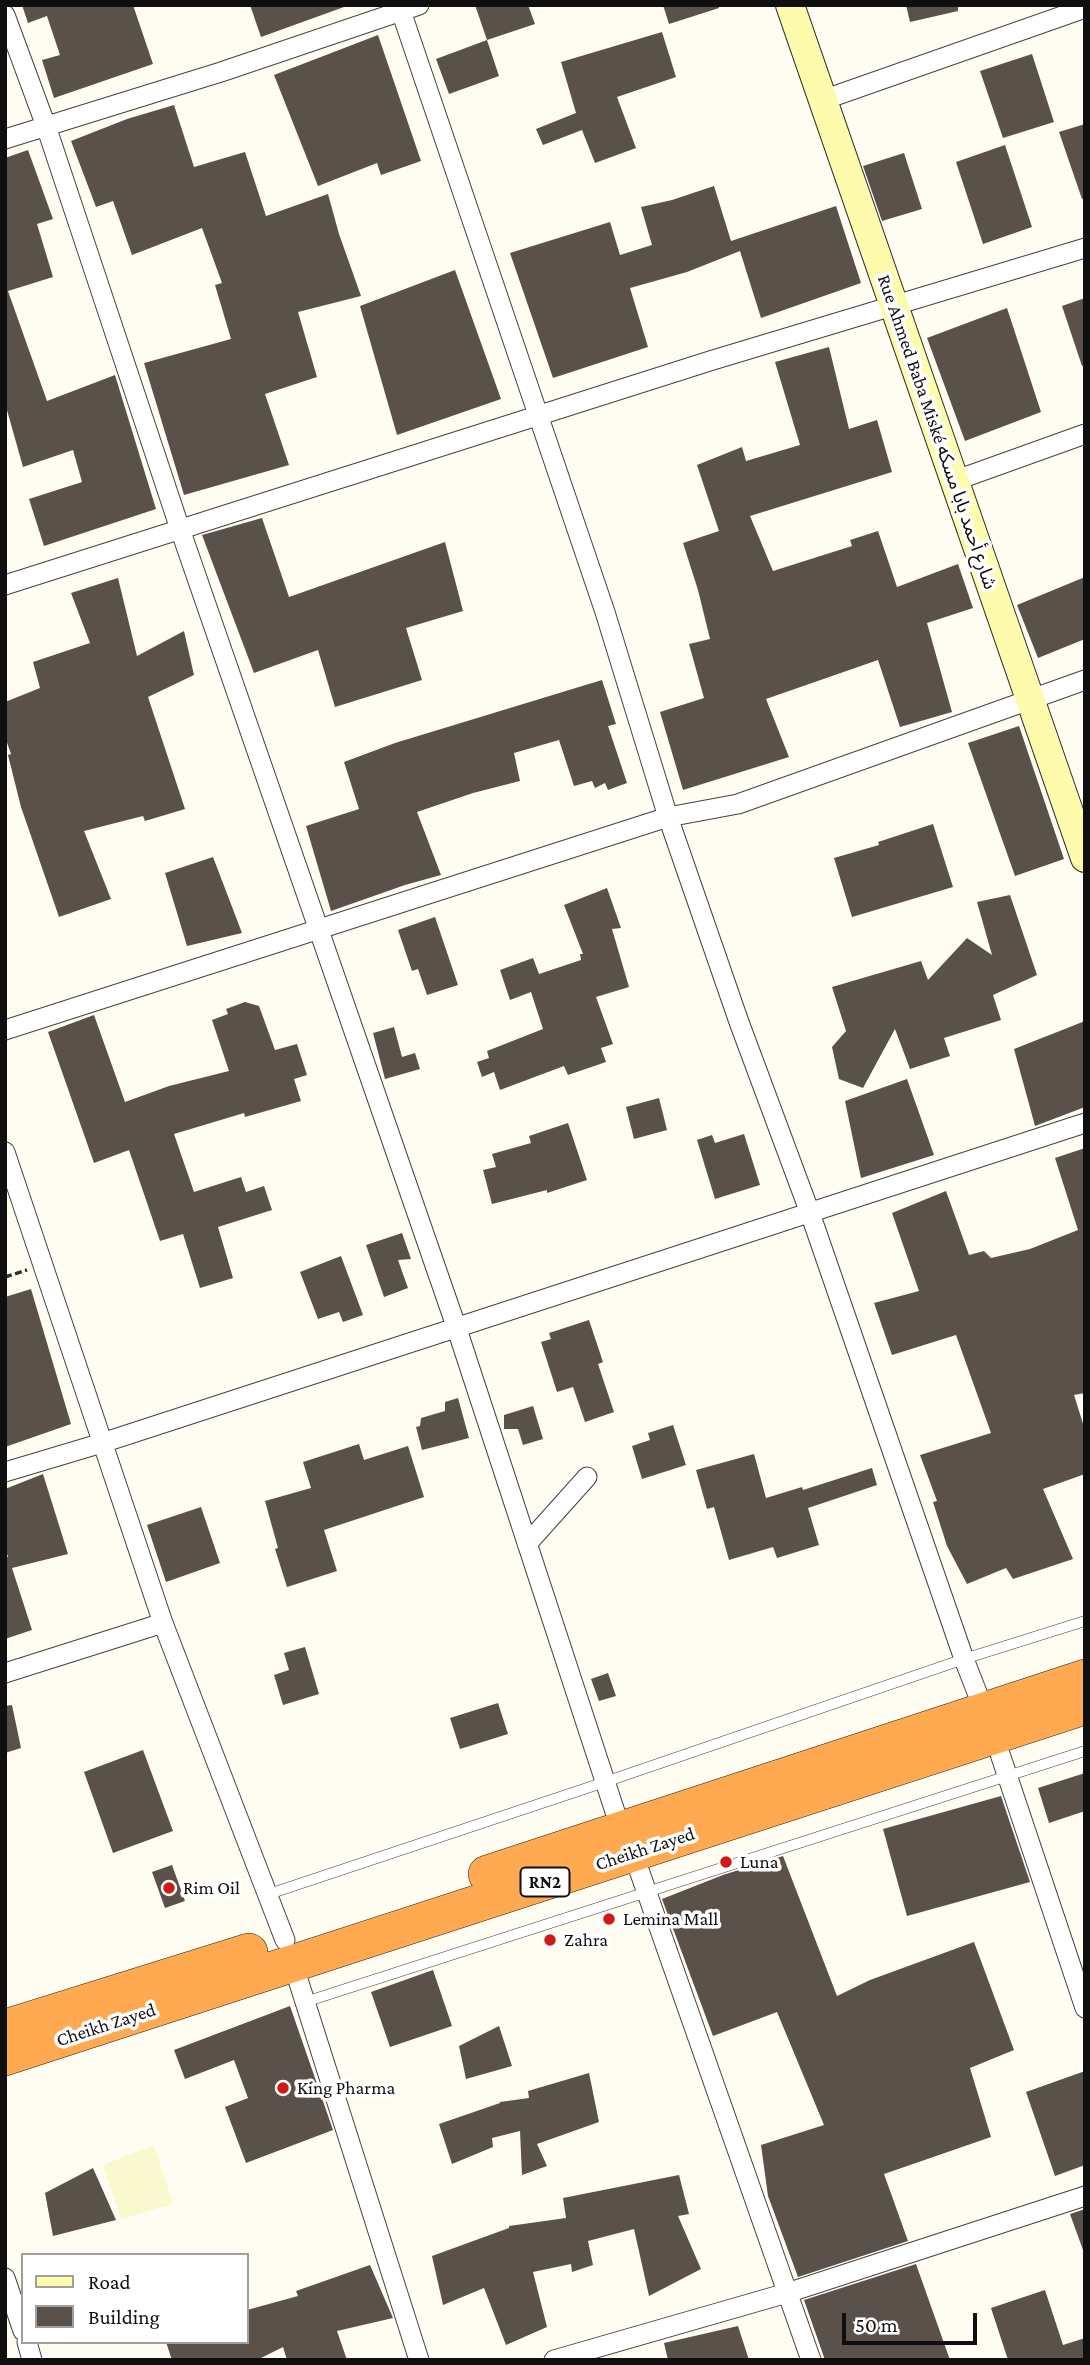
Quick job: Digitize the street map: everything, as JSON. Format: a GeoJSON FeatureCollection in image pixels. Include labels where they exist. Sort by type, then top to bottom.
{"type":"FeatureCollection","features":[{"type":"Feature","properties":{"kind":"highway","name":"Cheikh Zayed"},"geometry":{"type":"LineString","coordinates":[[5,2057],[289,1952],[989,1723],[1085,1678]]}},
{"type":"Feature","properties":{"kind":"highway","name":"Cheikh Zayed"},"geometry":{"type":"LineString","coordinates":[[989,1723],[1085,1706]]}},
{"type":"Feature","properties":{"kind":"highway","name":"Cheikh Zayed"},"geometry":{"type":"LineString","coordinates":[[5,2028],[289,1952]]}},
{"type":"Feature","properties":{"kind":"street","name":"Rue Ahmed Baba Miské شارع أحمد بابا مسكه"},"geometry":{"type":"LineString","coordinates":[[790,5],[1085,858]]}},
{"type":"Feature","properties":{"kind":"street"},"geometry":{"type":"LineString","coordinates":[[5,139],[221,72],[406,7],[605,612],[668,817],[739,1022],[810,1213],[964,1659],[989,1723],[1085,2008]]}},
{"type":"Feature","properties":{"kind":"street"},"geometry":{"type":"LineString","coordinates":[[823,100],[1085,8]]}},
{"type":"Feature","properties":{"kind":"street"},"geometry":{"type":"LineString","coordinates":[[5,15],[46,126],[180,529],[456,1326],[605,1782],[811,2360]]}},
{"type":"Feature","properties":{"kind":"street"},"geometry":{"type":"LineString","coordinates":[[5,585],[893,304],[1085,248]]}},
{"type":"Feature","properties":{"kind":"street"},"geometry":{"type":"LineString","coordinates":[[954,481],[1085,434]]}},
{"type":"Feature","properties":{"kind":"street"},"geometry":{"type":"LineString","coordinates":[[5,1030],[668,817],[737,804],[1085,680]]}},
{"type":"Feature","properties":{"kind":"street"},"geometry":{"type":"LineString","coordinates":[[5,1472],[102,1443],[1085,1123]]}},
{"type":"Feature","properties":{"kind":"street"},"geometry":{"type":"LineString","coordinates":[[5,1152],[163,1623],[289,1952],[419,2360]]}},
{"type":"Feature","properties":{"kind":"street"},"geometry":{"type":"LineString","coordinates":[[527,1544],[587,1477]]}},
{"type":"Feature","properties":{"kind":"street"},"geometry":{"type":"LineString","coordinates":[[5,1673],[163,1623]]}},
{"type":"Feature","properties":{"kind":"street"},"geometry":{"type":"LineString","coordinates":[[554,2360],[787,2293],[1085,2196]]}},
{"type":"Feature","properties":{"kind":"street"},"geometry":{"type":"LineString","coordinates":[[5,2278],[21,2325]]}},
{"type":"Feature","properties":{"kind":"lane"},"geometry":{"type":"LineString","coordinates":[[267,1895],[964,1659],[1085,1621]]}},
{"type":"Feature","properties":{"kind":"lane"},"geometry":{"type":"LineString","coordinates":[[305,2002],[646,1891],[1008,1778],[1085,1751]]}},
{"type":"Feature","properties":{"kind":"green space"},"geometry":{"type":"Polygon","coordinates":[[[154,2145],[173,2204],[121,2219],[103,2165],[154,2145]]]}},
{"type":"Feature","properties":{"kind":"building"},"geometry":{"type":"Polygon","coordinates":[[[22,5],[133,5],[153,64],[54,98],[42,60],[60,55],[47,16],[28,23],[22,5]]]}},
{"type":"Feature","properties":{"kind":"building"},"geometry":{"type":"Polygon","coordinates":[[[250,5],[343,5],[344,7],[261,37],[250,5]]]}},
{"type":"Feature","properties":{"kind":"building"},"geometry":{"type":"Polygon","coordinates":[[[475,5],[528,5],[535,24],[487,40],[475,5]]]}},
{"type":"Feature","properties":{"kind":"building"},"geometry":{"type":"Polygon","coordinates":[[[663,5],[718,5],[719,8],[669,24],[663,5]]]}},
{"type":"Feature","properties":{"kind":"building"},"geometry":{"type":"Polygon","coordinates":[[[906,5],[958,5],[958,11],[910,22],[906,5]]]}},
{"type":"Feature","properties":{"kind":"building"},"geometry":{"type":"Polygon","coordinates":[[[662,32],[676,77],[617,97],[636,148],[595,163],[582,130],[543,145],[536,129],[576,113],[561,62],[662,32]]]}},
{"type":"Feature","properties":{"kind":"building"},"geometry":{"type":"Polygon","coordinates":[[[378,35],[421,161],[381,175],[377,163],[318,186],[274,75],[378,35]]]}},
{"type":"Feature","properties":{"kind":"building"},"geometry":{"type":"Polygon","coordinates":[[[487,40],[499,76],[449,94],[436,59],[487,40]]]}},
{"type":"Feature","properties":{"kind":"building"},"geometry":{"type":"Polygon","coordinates":[[[1032,54],[1054,122],[1003,138],[980,71],[1032,54]]]}},
{"type":"Feature","properties":{"kind":"building"},"geometry":{"type":"Polygon","coordinates":[[[174,105],[194,167],[245,152],[266,216],[328,194],[361,296],[298,312],[317,377],[265,394],[289,465],[184,495],[144,363],[231,339],[215,285],[222,283],[202,228],[132,255],[113,201],[96,207],[71,141],[127,119],[174,105]]]}},
{"type":"Feature","properties":{"kind":"building"},"geometry":{"type":"Polygon","coordinates":[[[1085,124],[1085,198],[1082,199],[1059,132],[1085,124]]]}},
{"type":"Feature","properties":{"kind":"building"},"geometry":{"type":"Polygon","coordinates":[[[1005,145],[1032,227],[983,244],[956,162],[1005,145]]]}},
{"type":"Feature","properties":{"kind":"building"},"geometry":{"type":"Polygon","coordinates":[[[28,150],[53,219],[37,224],[53,277],[8,291],[47,401],[115,375],[156,509],[44,546],[29,499],[82,482],[73,450],[23,467],[5,403],[5,158],[28,150]]]}},
{"type":"Feature","properties":{"kind":"building"},"geometry":{"type":"Polygon","coordinates":[[[904,153],[922,209],[882,221],[863,166],[904,153]]]}},
{"type":"Feature","properties":{"kind":"building"},"geometry":{"type":"Polygon","coordinates":[[[714,186],[731,241],[836,206],[861,283],[761,318],[740,251],[687,272],[630,288],[648,347],[553,378],[510,253],[610,222],[620,255],[652,245],[641,207],[714,186]]]}},
{"type":"Feature","properties":{"kind":"building"},"geometry":{"type":"Polygon","coordinates":[[[455,270],[501,399],[397,435],[360,306],[455,270]]]}},
{"type":"Feature","properties":{"kind":"building"},"geometry":{"type":"Polygon","coordinates":[[[1085,298],[1085,365],[1082,366],[1062,306],[1085,298]]]}},
{"type":"Feature","properties":{"kind":"building"},"geometry":{"type":"Polygon","coordinates":[[[1007,308],[1041,412],[965,441],[927,338],[1007,308]]]}},
{"type":"Feature","properties":{"kind":"building"},"geometry":{"type":"Polygon","coordinates":[[[829,347],[849,429],[877,420],[892,472],[750,516],[773,571],[852,546],[850,540],[878,531],[897,587],[958,564],[973,608],[927,623],[952,712],[900,727],[878,660],[766,699],[789,757],[683,790],[660,712],[704,698],[689,644],[710,639],[683,543],[719,531],[697,465],[742,447],[746,461],[800,445],[775,362],[829,347]]]}},
{"type":"Feature","properties":{"kind":"building"},"geometry":{"type":"Polygon","coordinates":[[[262,518],[289,597],[445,542],[463,611],[406,628],[422,680],[335,707],[318,650],[254,673],[202,535],[262,518]]]}},
{"type":"Feature","properties":{"kind":"building"},"geometry":{"type":"Polygon","coordinates":[[[1085,577],[1085,639],[1038,658],[1017,605],[1085,577]]]}},
{"type":"Feature","properties":{"kind":"building"},"geometry":{"type":"Polygon","coordinates":[[[118,578],[137,656],[184,631],[194,675],[148,697],[185,809],[145,821],[143,816],[84,831],[111,899],[59,917],[21,807],[5,737],[5,702],[40,688],[33,662],[90,643],[71,593],[118,578]]]}},
{"type":"Feature","properties":{"kind":"building"},"geometry":{"type":"Polygon","coordinates":[[[602,680],[616,724],[608,726],[627,783],[608,790],[605,783],[595,788],[592,781],[574,786],[559,740],[514,753],[520,781],[417,812],[441,875],[331,911],[306,826],[359,809],[344,762],[395,743],[602,680]]]}},
{"type":"Feature","properties":{"kind":"building"},"geometry":{"type":"Polygon","coordinates":[[[1019,726],[1064,859],[1015,876],[968,743],[1019,726]]]}},
{"type":"Feature","properties":{"kind":"building"},"geometry":{"type":"Polygon","coordinates":[[[933,824],[953,887],[852,917],[834,858],[879,845],[878,842],[933,824]]]}},
{"type":"Feature","properties":{"kind":"building"},"geometry":{"type":"Polygon","coordinates":[[[213,857],[242,933],[187,946],[165,873],[213,857]]]}},
{"type":"Feature","properties":{"kind":"building"},"geometry":{"type":"Polygon","coordinates":[[[607,888],[621,928],[612,929],[629,987],[596,997],[613,1044],[601,1048],[606,1062],[568,1075],[564,1066],[500,1090],[494,1072],[482,1077],[477,1062],[489,1058],[487,1051],[543,1029],[531,992],[510,1000],[500,970],[533,958],[539,974],[581,960],[580,954],[583,954],[564,905],[607,888]]]}},
{"type":"Feature","properties":{"kind":"building"},"geometry":{"type":"Polygon","coordinates":[[[1010,895],[1037,975],[993,995],[1001,1020],[944,1038],[950,1056],[910,1069],[895,1029],[863,1088],[839,1079],[832,1047],[846,1031],[832,987],[921,961],[928,980],[967,938],[992,955],[977,902],[1010,895]]]}},
{"type":"Feature","properties":{"kind":"building"},"geometry":{"type":"Polygon","coordinates":[[[435,917],[458,985],[427,995],[418,969],[412,971],[398,930],[435,917]]]}},
{"type":"Feature","properties":{"kind":"building"},"geometry":{"type":"Polygon","coordinates":[[[245,1002],[259,1006],[275,1050],[297,1044],[307,1075],[294,1079],[301,1101],[245,1117],[244,1113],[174,1134],[194,1192],[241,1177],[246,1192],[264,1186],[272,1210],[218,1227],[233,1278],[200,1288],[183,1234],[160,1241],[129,1150],[94,1163],[48,1032],[94,1015],[125,1102],[169,1086],[229,1071],[212,1020],[228,1014],[226,1009],[245,1002]]]}},
{"type":"Feature","properties":{"kind":"building"},"geometry":{"type":"Polygon","coordinates":[[[1085,1021],[1085,1107],[1035,1126],[1014,1049],[1085,1021]]]}},
{"type":"Feature","properties":{"kind":"building"},"geometry":{"type":"Polygon","coordinates":[[[394,1027],[402,1057],[415,1053],[420,1069],[385,1079],[373,1033],[394,1027]]]}},
{"type":"Feature","properties":{"kind":"building"},"geometry":{"type":"Polygon","coordinates":[[[907,1079],[934,1155],[861,1178],[845,1101],[907,1079]]]}},
{"type":"Feature","properties":{"kind":"building"},"geometry":{"type":"Polygon","coordinates":[[[659,1098],[667,1130],[634,1139],[626,1107],[659,1098]]]}},
{"type":"Feature","properties":{"kind":"building"},"geometry":{"type":"Polygon","coordinates":[[[568,1123],[587,1180],[547,1193],[547,1190],[492,1204],[483,1170],[496,1167],[492,1154],[531,1143],[529,1136],[568,1123]]]}},
{"type":"Feature","properties":{"kind":"building"},"geometry":{"type":"Polygon","coordinates":[[[744,1134],[760,1185],[715,1199],[697,1140],[712,1135],[715,1143],[744,1134]]]}},
{"type":"Feature","properties":{"kind":"building"},"geometry":{"type":"Polygon","coordinates":[[[1085,1148],[1085,1393],[1074,1395],[1085,1430],[1085,1474],[1043,1489],[1073,1559],[1013,1579],[1006,1568],[967,1584],[947,1546],[933,1502],[937,1501],[920,1455],[991,1433],[956,1335],[892,1355],[874,1303],[919,1291],[892,1213],[946,1191],[969,1255],[984,1251],[991,1258],[1030,1249],[1078,1230],[1055,1158],[1085,1148]]]}},
{"type":"Feature","properties":{"kind":"building"},"geometry":{"type":"Polygon","coordinates":[[[402,1233],[411,1259],[398,1260],[408,1288],[384,1297],[366,1245],[402,1233]]]}},
{"type":"Feature","properties":{"kind":"building"},"geometry":{"type":"Polygon","coordinates":[[[341,1256],[363,1315],[343,1322],[339,1312],[318,1319],[300,1272],[341,1256]]]}},
{"type":"Feature","properties":{"kind":"building"},"geometry":{"type":"Polygon","coordinates":[[[31,1289],[71,1424],[5,1447],[5,1297],[31,1289]]]}},
{"type":"Feature","properties":{"kind":"building"},"geometry":{"type":"Polygon","coordinates":[[[589,1320],[603,1362],[598,1364],[614,1412],[585,1422],[573,1387],[557,1392],[541,1342],[551,1339],[549,1333],[589,1320]]]}},
{"type":"Feature","properties":{"kind":"building"},"geometry":{"type":"Polygon","coordinates":[[[458,1398],[469,1438],[422,1450],[416,1427],[420,1426],[421,1418],[445,1411],[445,1402],[458,1398]]]}},
{"type":"Feature","properties":{"kind":"building"},"geometry":{"type":"Polygon","coordinates":[[[533,1406],[543,1439],[523,1445],[518,1429],[504,1429],[504,1415],[533,1406]]]}},
{"type":"Feature","properties":{"kind":"building"},"geometry":{"type":"Polygon","coordinates":[[[673,1425],[686,1465],[642,1479],[632,1446],[650,1440],[648,1433],[673,1425]]]}},
{"type":"Feature","properties":{"kind":"building"},"geometry":{"type":"Polygon","coordinates":[[[359,1444],[364,1460],[408,1446],[424,1497],[324,1530],[337,1571],[287,1587],[275,1549],[278,1548],[265,1501],[311,1488],[303,1462],[359,1444]]]}},
{"type":"Feature","properties":{"kind":"building"},"geometry":{"type":"Polygon","coordinates":[[[754,1454],[766,1498],[802,1487],[803,1490],[872,1468],[877,1485],[808,1508],[819,1545],[777,1558],[773,1547],[729,1560],[714,1507],[707,1509],[696,1470],[754,1454]]]}},
{"type":"Feature","properties":{"kind":"building"},"geometry":{"type":"Polygon","coordinates":[[[43,1474],[68,1554],[12,1568],[32,1630],[5,1639],[5,1557],[8,1557],[5,1548],[5,1489],[43,1474]]]}},
{"type":"Feature","properties":{"kind":"building"},"geometry":{"type":"Polygon","coordinates":[[[201,1507],[220,1563],[166,1582],[147,1525],[201,1507]]]}},
{"type":"Feature","properties":{"kind":"building"},"geometry":{"type":"Polygon","coordinates":[[[305,1647],[319,1694],[283,1705],[274,1675],[289,1670],[284,1653],[305,1647]]]}},
{"type":"Feature","properties":{"kind":"building"},"geometry":{"type":"Polygon","coordinates":[[[608,1673],[616,1696],[599,1701],[591,1679],[608,1673]]]}},
{"type":"Feature","properties":{"kind":"building"},"geometry":{"type":"Polygon","coordinates":[[[498,1703],[508,1734],[460,1749],[450,1718],[498,1703]]]}},
{"type":"Feature","properties":{"kind":"building"},"geometry":{"type":"Polygon","coordinates":[[[12,1705],[21,1748],[5,1753],[5,1706],[12,1705]]]}},
{"type":"Feature","properties":{"kind":"building"},"geometry":{"type":"Polygon","coordinates":[[[143,1750],[173,1831],[113,1853],[84,1772],[143,1750]]]}},
{"type":"Feature","properties":{"kind":"building"},"geometry":{"type":"Polygon","coordinates":[[[1085,1773],[1085,1811],[1049,1823],[1038,1788],[1085,1773]]]}},
{"type":"Feature","properties":{"kind":"building"},"geometry":{"type":"Polygon","coordinates":[[[1001,1796],[1030,1882],[907,1916],[883,1829],[1001,1796]]]}},
{"type":"Feature","properties":{"kind":"building"},"geometry":{"type":"Polygon","coordinates":[[[783,1856],[837,1996],[870,1980],[974,1942],[1014,2050],[970,2068],[991,2137],[884,2174],[908,2241],[798,2277],[768,2196],[761,2145],[824,2125],[777,2012],[713,2036],[662,1899],[723,1875],[783,1856]]]}},
{"type":"Feature","properties":{"kind":"building"},"geometry":{"type":"Polygon","coordinates":[[[172,1865],[185,1901],[165,1908],[152,1872],[172,1865]]]}},
{"type":"Feature","properties":{"kind":"building"},"geometry":{"type":"Polygon","coordinates":[[[433,1970],[452,2026],[390,2047],[371,1992],[433,1970]]]}},
{"type":"Feature","properties":{"kind":"building","name":"King Pharma"},"geometry":{"type":"Polygon","coordinates":[[[290,2006],[333,2130],[246,2163],[225,2107],[248,2098],[234,2060],[185,2079],[174,2050],[290,2006]]]}},
{"type":"Feature","properties":{"kind":"building"},"geometry":{"type":"Polygon","coordinates":[[[499,2026],[512,2066],[466,2079],[459,2046],[499,2026]]]}},
{"type":"Feature","properties":{"kind":"building"},"geometry":{"type":"Polygon","coordinates":[[[1085,2071],[1085,2165],[1055,2176],[1026,2092],[1085,2071]]]}},
{"type":"Feature","properties":{"kind":"building"},"geometry":{"type":"Polygon","coordinates":[[[589,2073],[599,2122],[537,2144],[547,2166],[522,2175],[520,2131],[492,2138],[493,2147],[452,2164],[439,2124],[500,2102],[529,2098],[528,2091],[589,2073]]]}},
{"type":"Feature","properties":{"kind":"building"},"geometry":{"type":"Polygon","coordinates":[[[93,2168],[116,2220],[53,2236],[45,2193],[93,2168]]]}},
{"type":"Feature","properties":{"kind":"building"},"geometry":{"type":"Polygon","coordinates":[[[679,2175],[689,2214],[678,2216],[701,2269],[649,2296],[634,2229],[588,2241],[593,2265],[572,2272],[571,2264],[533,2272],[547,2327],[506,2345],[484,2288],[443,2305],[432,2256],[509,2226],[566,2218],[563,2198],[679,2175]]]}},
{"type":"Feature","properties":{"kind":"building"},"geometry":{"type":"Polygon","coordinates":[[[1085,2209],[1085,2250],[1083,2250],[1070,2214],[1085,2209]]]}},
{"type":"Feature","properties":{"kind":"building"},"geometry":{"type":"Polygon","coordinates":[[[916,2264],[950,2360],[825,2360],[804,2300],[916,2264]]]}},
{"type":"Feature","properties":{"kind":"building"},"geometry":{"type":"Polygon","coordinates":[[[370,2265],[393,2318],[337,2331],[347,2360],[287,2360],[283,2347],[257,2360],[172,2360],[167,2344],[248,2344],[248,2310],[298,2296],[296,2291],[370,2265]]]}},
{"type":"Feature","properties":{"kind":"building"},"geometry":{"type":"Polygon","coordinates":[[[1045,2290],[1063,2345],[1085,2338],[1085,2360],[1008,2360],[991,2308],[1045,2290]]]}},
{"type":"Feature","properties":{"kind":"building"},"geometry":{"type":"Polygon","coordinates":[[[738,2326],[749,2360],[668,2360],[664,2343],[738,2326]]]}},
{"type":"Feature","properties":{"kind":"place","name":"Luna"},"geometry":{"type":"Point","coordinates":[726,1862]}},
{"type":"Feature","properties":{"kind":"place","name":"Rim Oil"},"geometry":{"type":"Point","coordinates":[169,1888]}},
{"type":"Feature","properties":{"kind":"place","name":"Lemina Mall"},"geometry":{"type":"Point","coordinates":[609,1919]}},
{"type":"Feature","properties":{"kind":"place","name":"Zahra"},"geometry":{"type":"Point","coordinates":[550,1940]}},
{"type":"Feature","properties":{"kind":"place","name":"King Pharma"},"geometry":{"type":"Point","coordinates":[283,2088]}}]}
